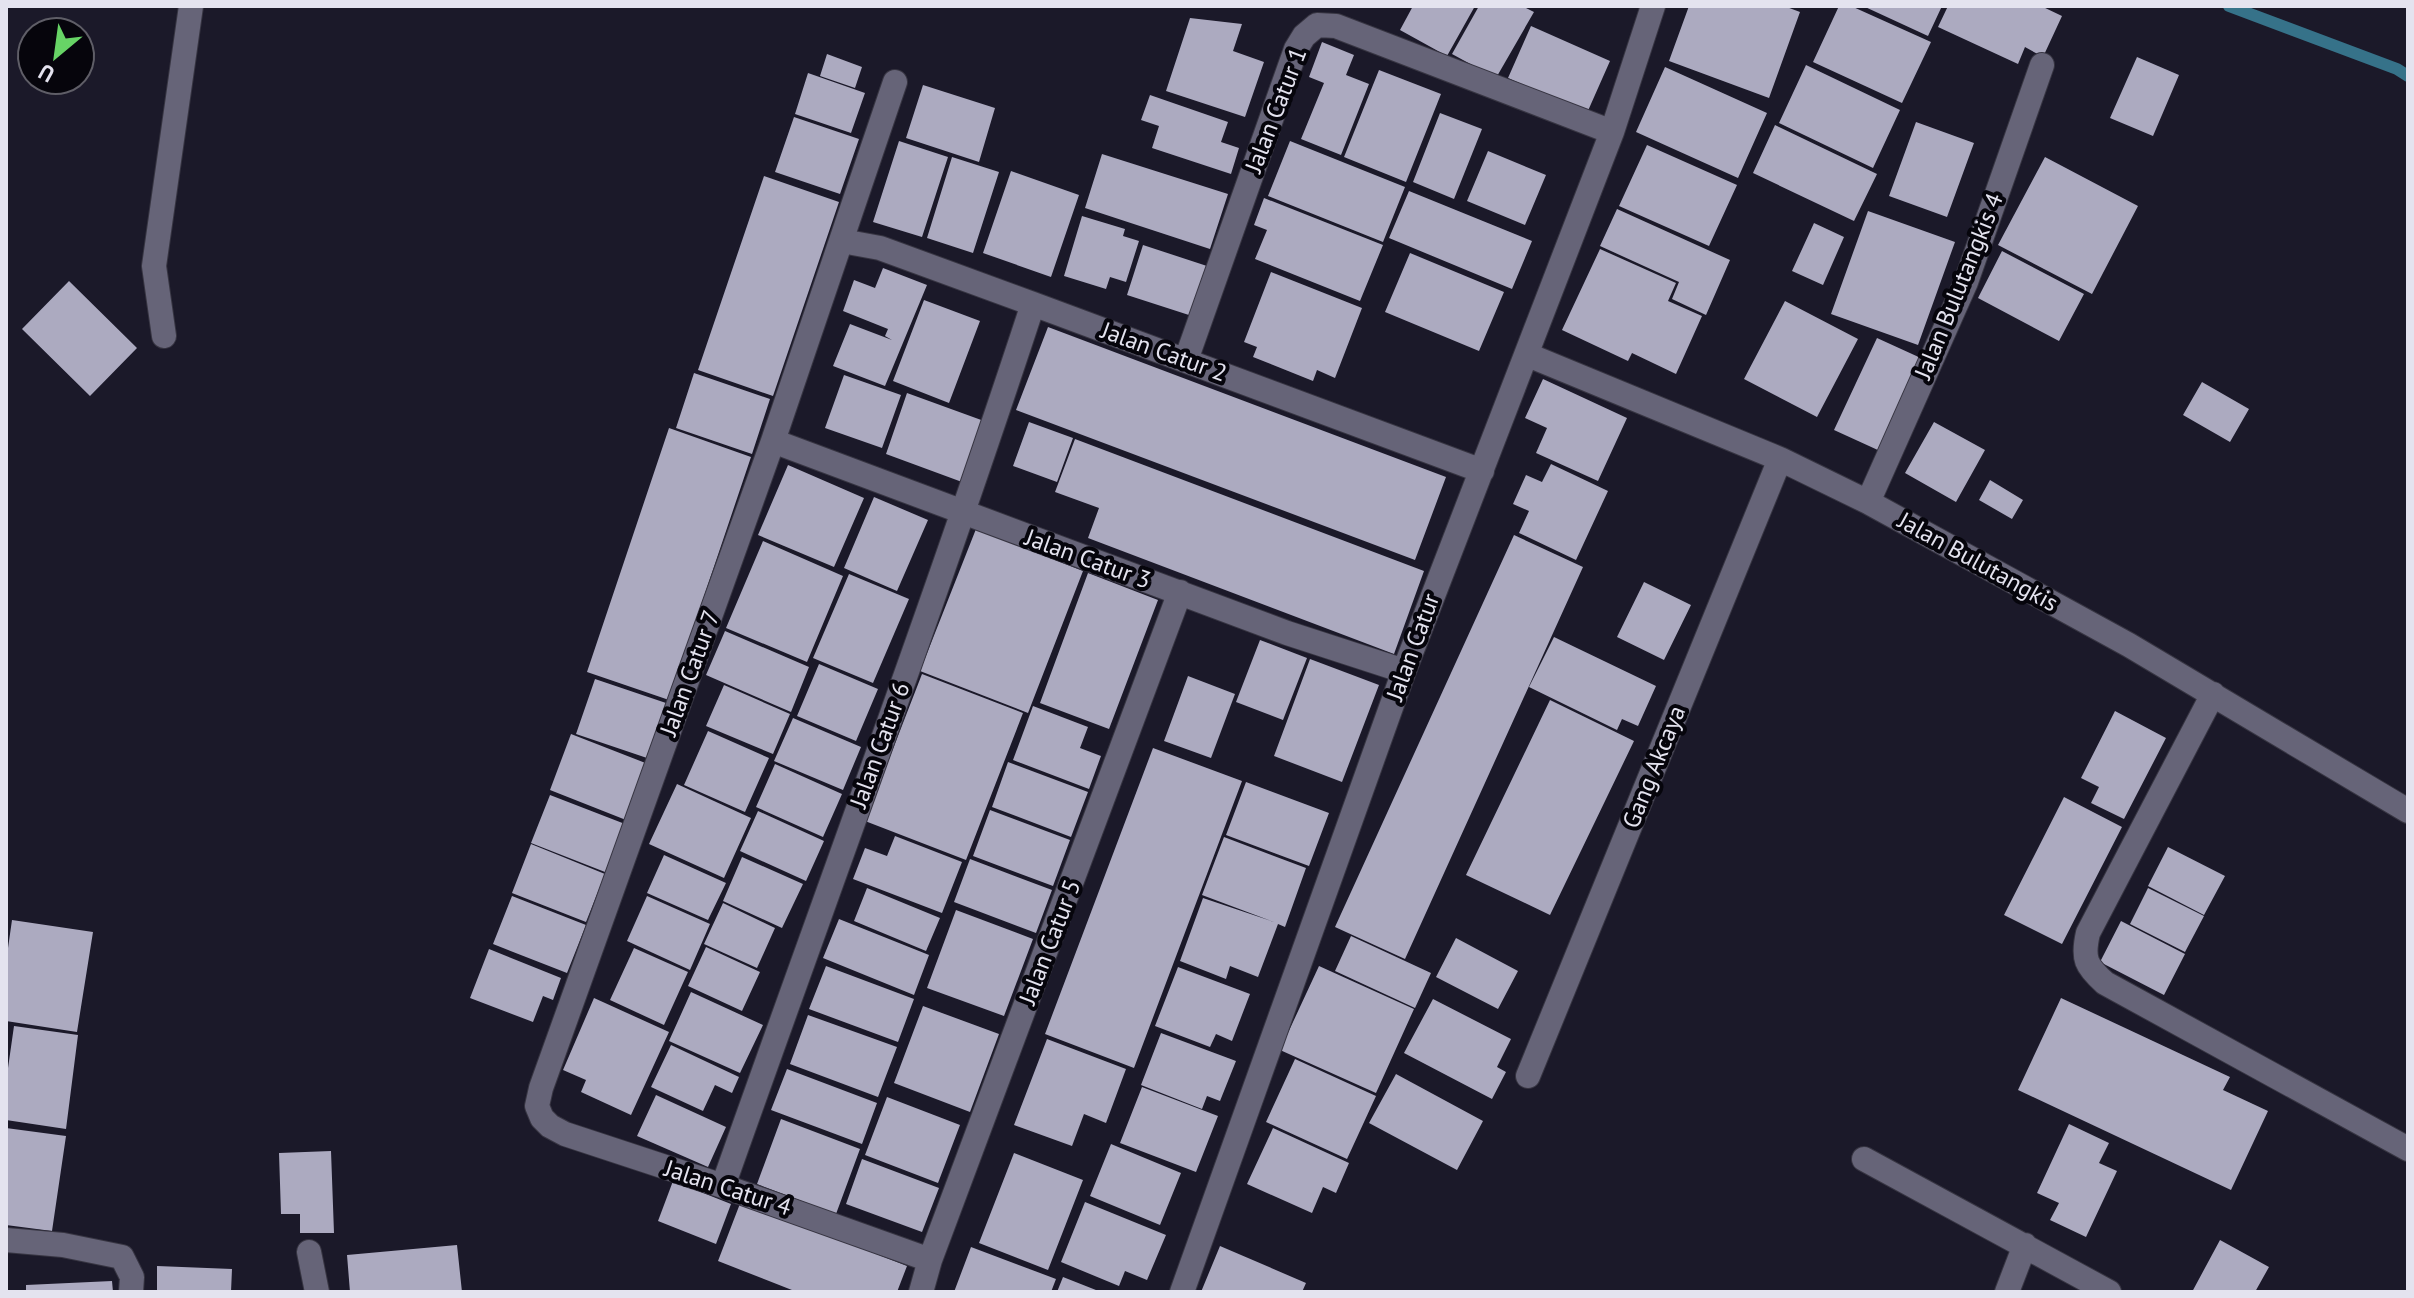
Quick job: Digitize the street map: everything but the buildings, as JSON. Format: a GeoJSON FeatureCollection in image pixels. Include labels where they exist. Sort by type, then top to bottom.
{"type":"FeatureCollection","features":[{"type":"Feature","properties":{"kind":"street"},"geometry":{"type":"LineString","coordinates":[[164,336],[154,266],[191,6]]}},
{"type":"Feature","properties":{"kind":"street","name":"Jalan Catur"},"geometry":{"type":"LineString","coordinates":[[1182,1292],[1404,671],[1612,132],[1653,6]]}},
{"type":"Feature","properties":{"kind":"street","name":"Jalan Catur 1"},"geometry":{"type":"LineString","coordinates":[[1186,360],[1296,49],[1304,36],[1317,25],[1336,26],[1612,132]]}},
{"type":"Feature","properties":{"kind":"street","name":"Jalan Bulutangkis 4"},"geometry":{"type":"LineString","coordinates":[[1868,502],[1966,282],[2042,65]]}},
{"type":"Feature","properties":{"kind":"street","name":"Jalan Catur 7"},"geometry":{"type":"LineString","coordinates":[[537,1106],[773,441],[895,82]]}},
{"type":"Feature","properties":{"kind":"street","name":"Jalan Catur 2"},"geometry":{"type":"LineString","coordinates":[[842,241],[880,248],[1482,471]]}},
{"type":"Feature","properties":{"kind":"street","name":"Jalan Catur 6"},"geometry":{"type":"LineString","coordinates":[[723,1186],[964,514],[1033,304]]}},
{"type":"Feature","properties":{"kind":"street","name":"Jalan Bulutangkis"},"geometry":{"type":"LineString","coordinates":[[1528,355],[1780,459],[1868,502],[2129,645],[2408,811]]}},
{"type":"Feature","properties":{"kind":"street","name":"Jalan Catur 3"},"geometry":{"type":"LineString","coordinates":[[773,441],[1287,633],[1404,671]]}},
{"type":"Feature","properties":{"kind":"street","name":"Gang Akcaya"},"geometry":{"type":"LineString","coordinates":[[1528,1076],[1780,459]]}},
{"type":"Feature","properties":{"kind":"street","name":"Jalan Catur 5"},"geometry":{"type":"LineString","coordinates":[[921,1292],[930,1260],[1180,592]]}},
{"type":"Feature","properties":{"kind":"street"},"geometry":{"type":"LineString","coordinates":[[2213,694],[2088,933],[2084,950],[2089,969],[2105,983],[2408,1149]]}},
{"type":"Feature","properties":{"kind":"street","name":"Jalan Catur 4"},"geometry":{"type":"LineString","coordinates":[[537,1106],[542,1118],[565,1134],[723,1186],[930,1260]]}},
{"type":"Feature","properties":{"kind":"street"},"geometry":{"type":"LineString","coordinates":[[1864,1159],[2109,1292]]}},
{"type":"Feature","properties":{"kind":"street"},"geometry":{"type":"LineString","coordinates":[[6,1240],[63,1245],[122,1257],[132,1277],[131,1292]]}},
{"type":"Feature","properties":{"kind":"street"},"geometry":{"type":"LineString","coordinates":[[2007,1292],[2025,1245]]}},
{"type":"Feature","properties":{"kind":"street"},"geometry":{"type":"LineString","coordinates":[[309,1252],[317,1292]]}},
{"type":"Feature","properties":{"kind":"waterway"},"geometry":{"type":"LineString","coordinates":[[2229,6],[2397,69],[2408,76]]}}]}
